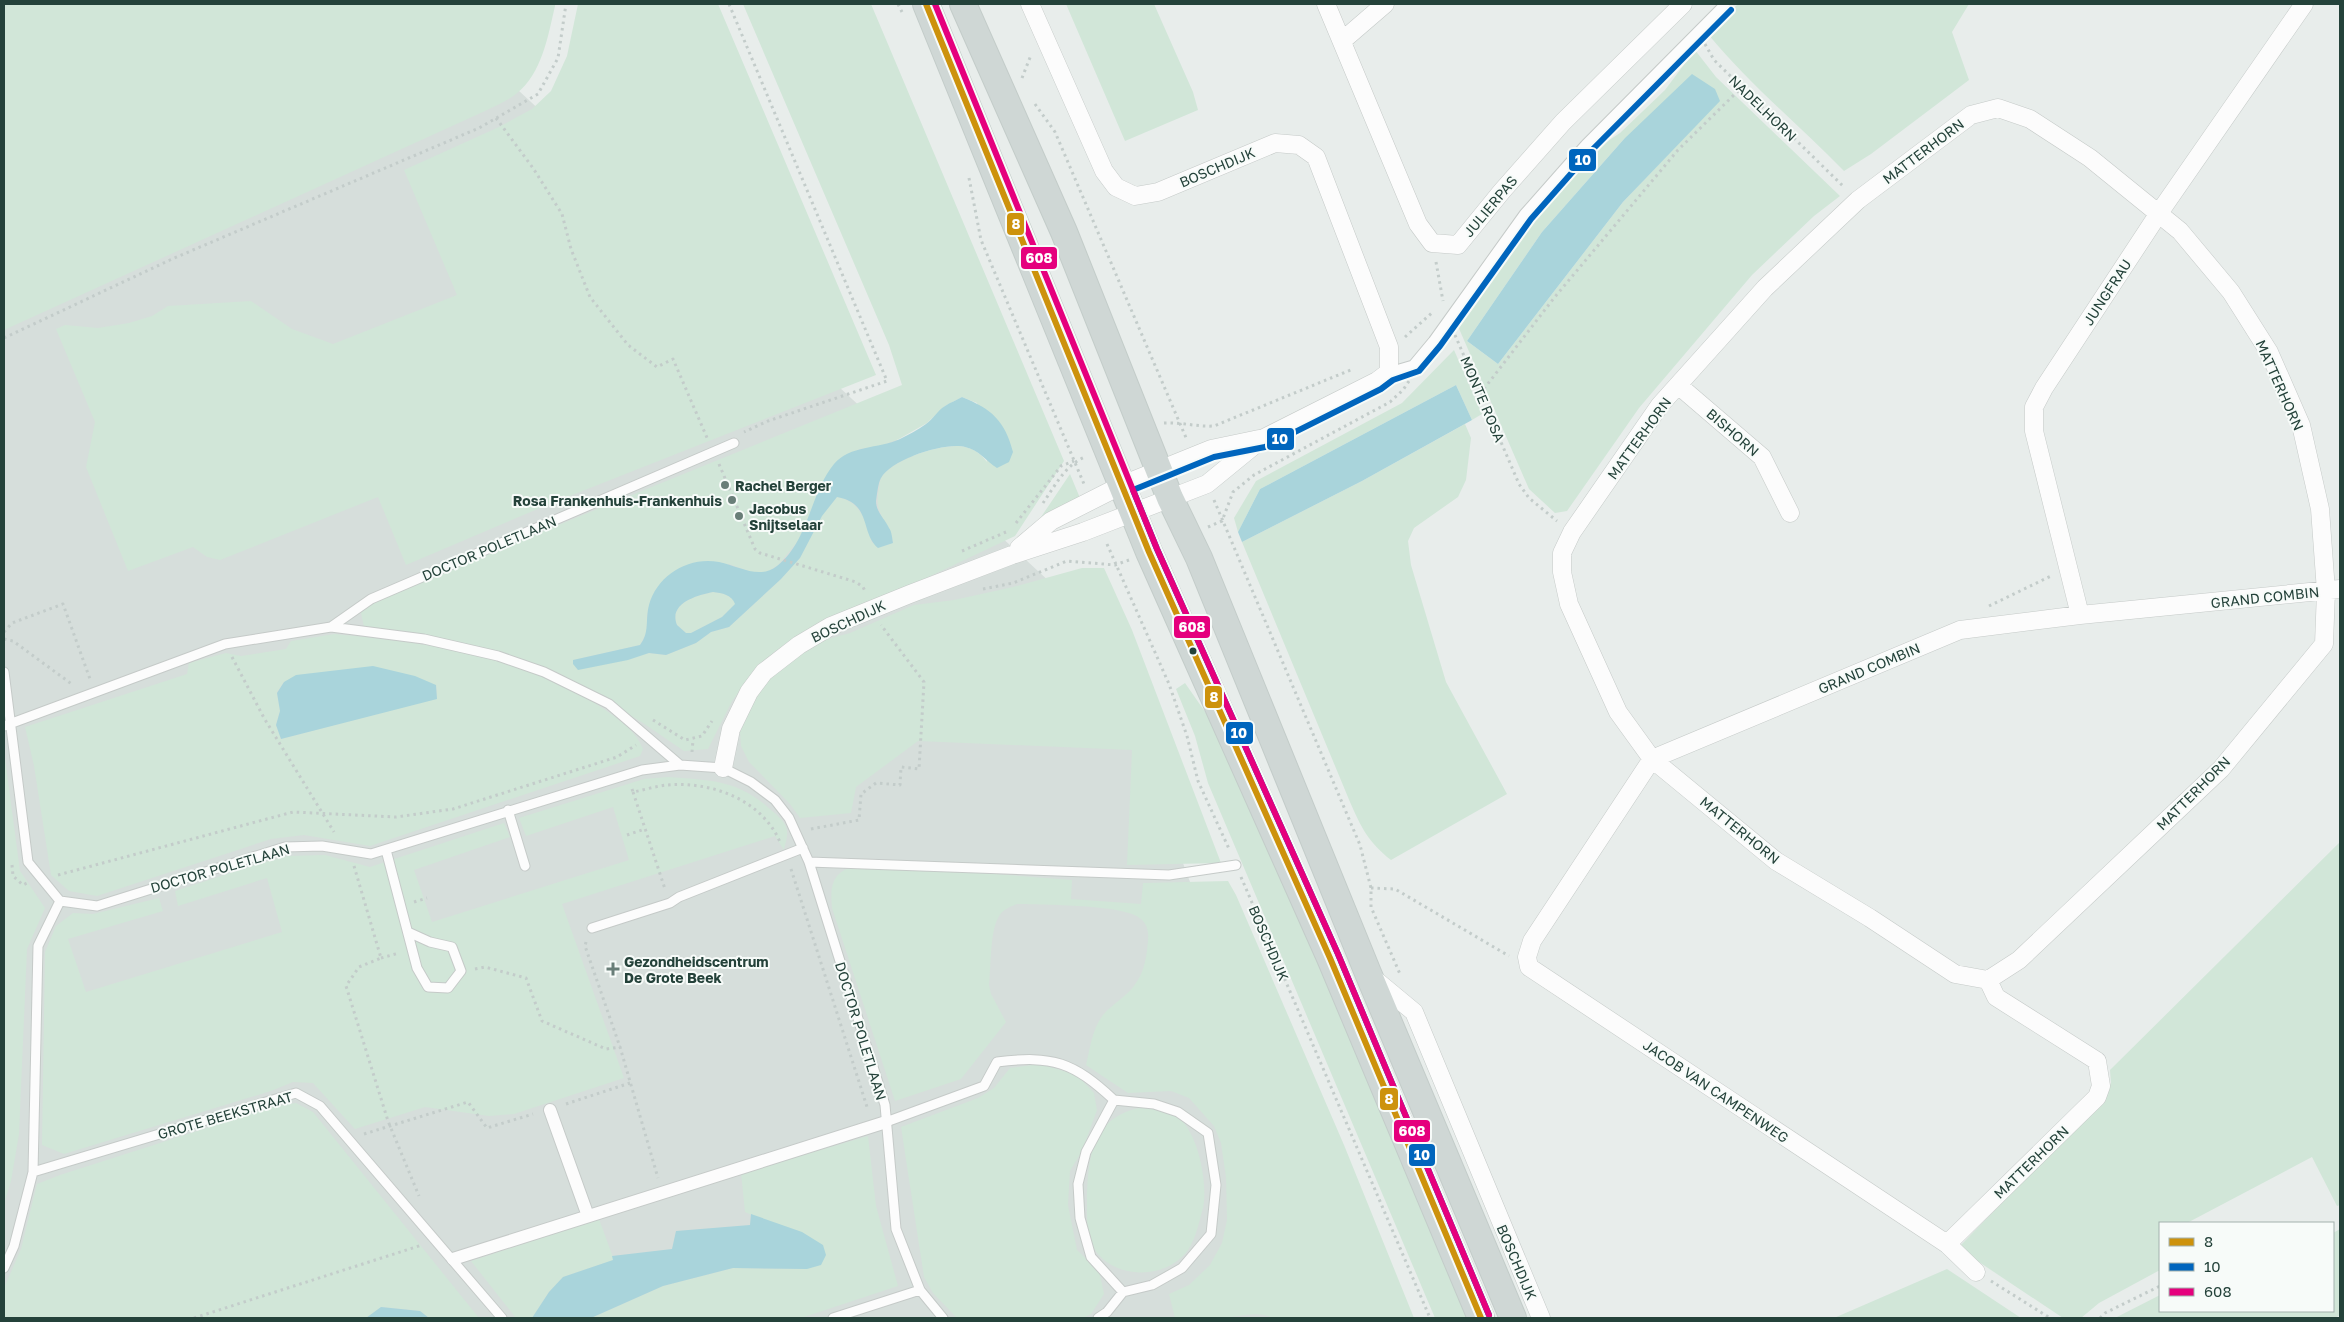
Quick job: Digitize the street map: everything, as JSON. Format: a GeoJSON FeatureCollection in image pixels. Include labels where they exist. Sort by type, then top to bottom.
{"type":"FeatureCollection","features":[{"type":"Feature","properties":{"kind":"main road"},"geometry":{"type":"LineString","coordinates":[[926,4],[1133,512],[1330,958],[1481,1318]]}},
{"type":"Feature","properties":{"kind":"main road","name":"BOSCHDIJK"},"geometry":{"type":"LineString","coordinates":[[963,4],[1064,232],[1170,498],[1203,567],[1368,973],[1513,1318]]}},
{"type":"Feature","properties":{"kind":"street","name":"BOSCHDIJK"},"geometry":{"type":"LineString","coordinates":[[723,768],[730,729],[749,692],[764,672],[799,645],[831,626],[872,609],[1012,555],[1099,525],[1207,484],[1262,438],[1377,381],[1389,372],[1390,348],[1316,157],[1300,145],[1275,143],[1158,192],[1135,196],[1116,187],[1104,172],[1030,4]]}},
{"type":"Feature","properties":{"kind":"street"},"geometry":{"type":"LineString","coordinates":[[1326,4],[1418,224],[1432,243]]}},
{"type":"Feature","properties":{"kind":"street"},"geometry":{"type":"LineString","coordinates":[[1342,41],[1385,4]]}},
{"type":"Feature","properties":{"kind":"street","name":"JULIERPAS"},"geometry":{"type":"LineString","coordinates":[[1432,243],[1458,245],[1562,122],[1683,4]]}},
{"type":"Feature","properties":{"kind":"street","name":"JUNGFRAU"},"geometry":{"type":"LineString","coordinates":[[2080,615],[2034,431],[2034,407],[2044,388],[2159,213],[2304,4]]}},
{"type":"Feature","properties":{"kind":"street","name":"MATTERHORN"},"geometry":{"type":"LineString","coordinates":[[1998,108],[2030,119],[2090,158],[2180,231],[2231,292],[2269,352],[2301,425],[2320,509],[2333,590],[2324,644],[2221,769],[2018,960],[1988,980],[1955,974],[1870,918],[1776,861],[1652,759],[1618,712],[1569,604],[1562,572],[1562,553],[1572,532],[1660,405],[1765,288],[1826,228],[1858,200],[1971,114],[1998,108]]}},
{"type":"Feature","properties":{"kind":"street","name":"BISHORN"},"geometry":{"type":"LineString","coordinates":[[1678,385],[1762,457],[1790,513]]}},
{"type":"Feature","properties":{"kind":"street","name":"BOSCHDIJK"},"geometry":{"type":"LineString","coordinates":[[1012,555],[1051,522],[1122,485],[1211,449],[1262,438]]}},
{"type":"Feature","properties":{"kind":"street","name":"GRAND COMBIN"},"geometry":{"type":"LineString","coordinates":[[1652,759],[1960,630],[2080,615],[2333,590]]}},
{"type":"Feature","properties":{"kind":"street"},"geometry":{"type":"LineString","coordinates":[[1529,967],[1527,957],[1532,942],[1652,759]]}},
{"type":"Feature","properties":{"kind":"street","name":"JACOB VAN CAMPENWEG"},"geometry":{"type":"LineString","coordinates":[[1529,967],[1947,1244],[1976,1272]]}},
{"type":"Feature","properties":{"kind":"street","name":"BOSCHDIJK"},"geometry":{"type":"LineString","coordinates":[[1368,973],[1414,1012],[1541,1318]]}},
{"type":"Feature","properties":{"kind":"street","name":"MATTERHORN"},"geometry":{"type":"LineString","coordinates":[[1947,1244],[2097,1097],[2101,1086],[2097,1061],[1996,997],[1988,980]]}},
{"type":"Feature","properties":{"kind":"street"},"geometry":{"type":"LineString","coordinates":[[550,1110],[588,1216]]}},
{"type":"Feature","properties":{"kind":"street"},"geometry":{"type":"LineString","coordinates":[[453,1258],[886,1122]]}},
{"type":"Feature","properties":{"kind":"lane"},"geometry":{"type":"LineString","coordinates":[[1389,372],[1414,365],[1536,200],[1584,145],[1725,4]]}},
{"type":"Feature","properties":{"kind":"lane","name":"DOCTOR POLETLAAN"},"geometry":{"type":"LineString","coordinates":[[331,627],[371,599],[734,443]]}},
{"type":"Feature","properties":{"kind":"lane","name":"DOCTOR POLETLAAN"},"geometry":{"type":"LineString","coordinates":[[7,724],[225,644],[331,627],[424,639],[498,656],[544,672],[609,704],[680,765]]}},
{"type":"Feature","properties":{"kind":"lane"},"geometry":{"type":"LineString","coordinates":[[4,672],[7,724],[28,862],[60,901],[38,946],[33,1172],[14,1246],[4,1268]]}},
{"type":"Feature","properties":{"kind":"lane","name":"DOCTOR POLETLAAN"},"geometry":{"type":"LineString","coordinates":[[60,901],[97,906],[285,847],[322,846],[371,854],[642,770],[680,765],[723,768],[751,782],[775,800],[790,818],[809,862],[885,1106],[896,1229],[920,1290],[943,1318]]}},
{"type":"Feature","properties":{"kind":"lane"},"geometry":{"type":"LineString","coordinates":[[508,810],[525,866]]}},
{"type":"Feature","properties":{"kind":"lane"},"geometry":{"type":"LineString","coordinates":[[592,928],[670,903],[679,897],[802,848]]}},
{"type":"Feature","properties":{"kind":"lane"},"geometry":{"type":"LineString","coordinates":[[386,850],[417,968],[428,987],[448,988],[461,971],[452,947],[430,942],[408,932]]}},
{"type":"Feature","properties":{"kind":"lane"},"geometry":{"type":"LineString","coordinates":[[809,862],[1169,875],[1236,865]]}},
{"type":"Feature","properties":{"kind":"lane"},"geometry":{"type":"LineString","coordinates":[[886,1122],[984,1086],[997,1062],[1030,1058],[1065,1064],[1092,1079],[1114,1100],[1154,1104],[1178,1112],[1208,1133],[1216,1185],[1211,1234],[1182,1268],[1152,1285],[1123,1292],[1107,1312],[1098,1318]]}},
{"type":"Feature","properties":{"kind":"lane","name":"GROTE BEEKSTRAAT"},"geometry":{"type":"LineString","coordinates":[[33,1172],[296,1093],[320,1106],[453,1258],[502,1318]]}},
{"type":"Feature","properties":{"kind":"lane"},"geometry":{"type":"LineString","coordinates":[[1114,1100],[1086,1152],[1078,1184],[1078,1193],[1080,1218],[1091,1257],[1123,1292]]}},
{"type":"Feature","properties":{"kind":"lane"},"geometry":{"type":"LineString","coordinates":[[833,1318],[920,1290]]}},
{"type":"Feature","properties":{"kind":"path"},"geometry":{"type":"LineString","coordinates":[[4,338],[172,259],[479,128],[538,94],[558,58],[566,4]]}},
{"type":"Feature","properties":{"kind":"path"},"geometry":{"type":"LineString","coordinates":[[729,4],[887,381],[768,422],[736,437],[734,443]]}},
{"type":"Feature","properties":{"kind":"path"},"geometry":{"type":"LineString","coordinates":[[898,4],[902,13]]}},
{"type":"Feature","properties":{"kind":"path","name":"NADELHORN"},"geometry":{"type":"LineString","coordinates":[[1697,32],[1714,60],[1858,200]]}},
{"type":"Feature","properties":{"kind":"path"},"geometry":{"type":"LineString","coordinates":[[1480,394],[1554,298],[1678,150],[1742,87]]}},
{"type":"Feature","properties":{"kind":"path"},"geometry":{"type":"LineString","coordinates":[[496,118],[533,168],[562,214],[571,249],[590,297],[628,345],[657,367],[673,360],[755,549],[779,559],[856,582],[863,587],[882,627],[924,682],[919,769],[901,767],[900,785],[876,783],[861,794],[859,820],[796,833]]}},
{"type":"Feature","properties":{"kind":"path"},"geometry":{"type":"LineString","coordinates":[[969,174],[981,240],[1091,500]]}},
{"type":"Feature","properties":{"kind":"path","name":"MONTE ROSA"},"geometry":{"type":"LineString","coordinates":[[1432,243],[1443,303],[1519,484],[1529,498],[1572,532]]}},
{"type":"Feature","properties":{"kind":"path"},"geometry":{"type":"LineString","coordinates":[[1222,521],[1233,492],[1254,475],[1390,402],[1403,390],[1412,376],[1414,351],[1406,336],[1390,348]]}},
{"type":"Feature","properties":{"kind":"path"},"geometry":{"type":"LineString","coordinates":[[1143,431],[1161,423],[1179,422],[1196,427],[1214,426],[1358,367]]}},
{"type":"Feature","properties":{"kind":"path"},"geometry":{"type":"LineString","coordinates":[[1042,505],[1062,474],[1074,461],[1106,447]]}},
{"type":"Feature","properties":{"kind":"path","name":"BOSCHDIJK"},"geometry":{"type":"LineString","coordinates":[[1099,525],[1116,565],[1143,618],[1169,684],[1187,736],[1198,781],[1236,865],[1430,1318]]}},
{"type":"Feature","properties":{"kind":"path"},"geometry":{"type":"LineString","coordinates":[[979,590],[1013,583],[1067,561],[1116,565]]}},
{"type":"Feature","properties":{"kind":"path"},"geometry":{"type":"LineString","coordinates":[[1960,630],[1980,610],[2068,568]]}},
{"type":"Feature","properties":{"kind":"path"},"geometry":{"type":"LineString","coordinates":[[4,632],[12,623],[63,604],[91,694]]}},
{"type":"Feature","properties":{"kind":"path"},"geometry":{"type":"LineString","coordinates":[[4,639],[13,641],[91,694]]}},
{"type":"Feature","properties":{"kind":"path"},"geometry":{"type":"LineString","coordinates":[[225,644],[264,718],[352,862],[381,958],[359,967],[346,986],[390,1126],[419,1197]]}},
{"type":"Feature","properties":{"kind":"path"},"geometry":{"type":"LineString","coordinates":[[42,879],[293,812],[396,817],[453,809],[617,757],[648,739]]}},
{"type":"Feature","properties":{"kind":"path"},"geometry":{"type":"LineString","coordinates":[[617,757],[633,792],[661,879]]}},
{"type":"Feature","properties":{"kind":"path"},"geometry":{"type":"LineString","coordinates":[[633,792],[668,785],[718,788],[749,804],[773,826],[786,854],[869,1111],[871,1127]]}},
{"type":"Feature","properties":{"kind":"path"},"geometry":{"type":"LineString","coordinates":[[627,834],[645,829]]}},
{"type":"Feature","properties":{"kind":"path"},"geometry":{"type":"LineString","coordinates":[[1371,888],[1396,889],[1529,967]]}},
{"type":"Feature","properties":{"kind":"path"},"geometry":{"type":"LineString","coordinates":[[592,928],[586,935],[585,946],[620,1047],[662,1193]]}},
{"type":"Feature","properties":{"kind":"path"},"geometry":{"type":"LineString","coordinates":[[461,971],[485,967],[526,978],[542,1021],[606,1049],[620,1047]]}},
{"type":"Feature","properties":{"kind":"path"},"geometry":{"type":"LineString","coordinates":[[349,1139],[468,1102],[487,1128],[550,1110],[630,1083]]}},
{"type":"Feature","properties":{"kind":"path"},"geometry":{"type":"LineString","coordinates":[[194,1318],[437,1240]]}},
{"type":"Feature","properties":{"kind":"path"},"geometry":{"type":"LineString","coordinates":[[1976,1272],[2050,1318]]}},
{"type":"Feature","properties":{"kind":"path"},"geometry":{"type":"LineString","coordinates":[[2100,1318],[2105,1313],[2159,1286]]}},
{"type":"Feature","properties":{"kind":"shaded area","name":"Gezondheidscentrum De Grote Beek"},"geometry":{"type":"Polygon","coordinates":[[[4,4],[425,4],[1091,620],[1355,1318],[4,1318],[4,4]]]}},
{"type":"Feature","properties":{"kind":"green space"},"geometry":{"type":"Polygon","coordinates":[[[4,4],[555,4],[555,6],[543,54],[538,65],[525,86],[509,99],[4,330],[4,4]]]}},
{"type":"Feature","properties":{"kind":"green space"},"geometry":{"type":"Polygon","coordinates":[[[578,4],[718,4],[876,375],[547,505],[406,565],[378,497],[220,560],[207,557],[193,547],[128,571],[86,467],[95,422],[56,329],[65,325],[98,328],[129,323],[152,316],[168,306],[251,301],[292,329],[333,344],[457,295],[404,170],[499,127],[532,109],[551,91],[567,56],[578,4]]]}},
{"type":"Feature","properties":{"kind":"green space"},"geometry":{"type":"Polygon","coordinates":[[[743,4],[871,4],[1064,461],[1015,536],[922,580],[868,601],[774,652],[754,672],[732,701],[708,749],[684,751],[643,723],[557,672],[458,642],[364,627],[361,613],[369,603],[389,594],[902,385],[889,345],[743,4]],[[962,397],[945,406],[927,423],[899,439],[878,447],[859,449],[825,478],[798,541],[778,565],[766,573],[751,572],[729,564],[647,614],[648,630],[640,645],[574,660],[573,664],[649,653],[666,655],[696,643],[711,632],[729,627],[781,579],[800,558],[821,516],[837,497],[852,503],[862,514],[872,543],[893,543],[878,505],[881,478],[896,464],[920,454],[945,447],[956,446],[972,449],[987,462],[977,403],[962,397]]]}},
{"type":"Feature","properties":{"kind":"green space"},"geometry":{"type":"Polygon","coordinates":[[[1066,4],[1154,4],[1193,92],[1198,110],[1125,141],[1066,4]]]}},
{"type":"Feature","properties":{"kind":"green space"},"geometry":{"type":"Polygon","coordinates":[[[1738,4],[1969,4],[1952,32],[1969,80],[1871,154],[1844,171],[1757,87],[1708,34],[1738,4]]]}},
{"type":"Feature","properties":{"kind":"green space"},"geometry":{"type":"Polygon","coordinates":[[[1695,50],[1716,77],[1840,196],[1814,216],[1752,275],[1639,408],[1567,511],[1555,513],[1529,489],[1457,324],[1529,221],[1591,152],[1620,133],[1665,90],[1695,50]],[[1719,101],[1624,139],[1542,232],[1467,341],[1498,364],[1623,202],[1719,101]]]}},
{"type":"Feature","properties":{"kind":"green space"},"geometry":{"type":"Polygon","coordinates":[[[1454,350],[1482,414],[1472,420],[1456,385],[1260,489],[1238,532],[1234,518],[1256,481],[1402,403],[1454,350]]]}},
{"type":"Feature","properties":{"kind":"green space"},"geometry":{"type":"Polygon","coordinates":[[[1465,424],[1471,438],[1466,480],[1458,497],[1414,528],[1408,541],[1411,565],[1446,682],[1507,794],[1391,860],[1376,847],[1362,827],[1354,811],[1242,542],[1362,481],[1465,424]]]}},
{"type":"Feature","properties":{"kind":"green space"},"geometry":{"type":"Polygon","coordinates":[[[1070,474],[1080,498],[1037,523],[1070,474]]]}},
{"type":"Feature","properties":{"kind":"green space"},"geometry":{"type":"Polygon","coordinates":[[[1082,568],[1104,568],[1132,630],[1221,863],[1127,865],[1132,750],[918,741],[856,787],[851,813],[800,818],[790,804],[749,762],[741,746],[740,731],[745,715],[757,694],[773,675],[818,642],[850,633],[914,605],[954,600],[1013,587],[1082,568]]]}},
{"type":"Feature","properties":{"kind":"green space"},"geometry":{"type":"Polygon","coordinates":[[[713,592],[729,597],[736,604],[722,617],[691,633],[686,633],[677,625],[675,617],[680,606],[700,595],[713,592]]]}},
{"type":"Feature","properties":{"kind":"green space"},"geometry":{"type":"Polygon","coordinates":[[[335,634],[441,647],[508,663],[541,675],[573,690],[604,709],[632,731],[643,749],[640,756],[370,846],[304,835],[271,839],[97,896],[69,891],[51,875],[34,766],[25,727],[187,674],[189,663],[226,653],[241,656],[286,649],[291,641],[335,634]],[[284,682],[277,692],[280,711],[276,725],[281,739],[437,698],[436,685],[284,682]]]}},
{"type":"Feature","properties":{"kind":"green space"},"geometry":{"type":"Polygon","coordinates":[[[1185,683],[1208,716],[1306,932],[1469,1318],[1435,1318],[1208,783],[1195,736],[1176,689],[1185,683]]]}},
{"type":"Feature","properties":{"kind":"green space"},"geometry":{"type":"Polygon","coordinates":[[[4,751],[20,871],[45,908],[27,949],[19,1134],[11,1181],[4,1204],[4,751]]]}},
{"type":"Feature","properties":{"kind":"green space"},"geometry":{"type":"Polygon","coordinates":[[[668,777],[723,783],[747,793],[759,800],[781,819],[786,828],[787,838],[784,850],[775,836],[562,904],[624,1078],[514,1114],[489,1116],[425,1107],[355,1129],[313,1083],[293,1082],[271,1091],[64,1154],[42,1145],[45,952],[56,926],[73,913],[93,914],[159,898],[163,911],[68,939],[86,992],[282,932],[267,878],[178,906],[175,891],[288,856],[325,855],[370,867],[504,823],[510,837],[414,870],[432,922],[629,860],[613,807],[526,836],[519,818],[644,779],[668,777]]]}},
{"type":"Feature","properties":{"kind":"green space"},"geometry":{"type":"Polygon","coordinates":[[[2340,842],[2340,1205],[2337,1206],[2312,1157],[2189,1222],[2159,1222],[2159,1271],[2099,1303],[2081,1318],[2063,1318],[1958,1248],[2103,1099],[2111,1083],[2110,1070],[2340,842]]]}},
{"type":"Feature","properties":{"kind":"green space"},"geometry":{"type":"Polygon","coordinates":[[[863,864],[1072,880],[1071,899],[1141,904],[1143,883],[1228,881],[1236,895],[1344,1145],[1414,1318],[1273,1318],[1255,1314],[1217,1318],[1175,1318],[1169,1294],[1189,1285],[1210,1265],[1222,1243],[1227,1220],[1226,1177],[1221,1143],[1214,1126],[1189,1098],[1171,1091],[1128,1093],[1086,1065],[1096,1026],[1103,1015],[1132,988],[1143,968],[1147,951],[1148,930],[1141,919],[1132,914],[1118,910],[1082,906],[1017,904],[1004,911],[995,924],[989,985],[991,994],[1006,1022],[961,1079],[895,1101],[832,908],[832,890],[836,878],[846,869],[863,864]]]}},
{"type":"Feature","properties":{"kind":"green space"},"geometry":{"type":"Polygon","coordinates":[[[1040,1064],[1077,1075],[1094,1093],[1097,1110],[1082,1151],[1070,1171],[1068,1205],[1077,1250],[1099,1271],[1104,1294],[1091,1314],[1083,1318],[957,1318],[933,1293],[924,1277],[901,1127],[978,1098],[994,1088],[1010,1068],[1040,1064]]]}},
{"type":"Feature","properties":{"kind":"green space"},"geometry":{"type":"Polygon","coordinates":[[[296,1103],[313,1112],[479,1318],[429,1318],[420,1311],[381,1307],[366,1318],[4,1318],[4,1288],[21,1249],[37,1184],[272,1107],[296,1103]]]}},
{"type":"Feature","properties":{"kind":"green space"},"geometry":{"type":"Polygon","coordinates":[[[1144,1107],[1174,1115],[1188,1129],[1201,1162],[1204,1198],[1197,1230],[1188,1250],[1179,1260],[1167,1267],[1155,1271],[1141,1272],[1115,1267],[1104,1260],[1095,1250],[1090,1239],[1087,1221],[1087,1202],[1089,1169],[1092,1155],[1096,1141],[1103,1129],[1113,1119],[1126,1112],[1144,1107]]]}},
{"type":"Feature","properties":{"kind":"green space"},"geometry":{"type":"Polygon","coordinates":[[[868,1136],[876,1206],[898,1286],[801,1318],[591,1318],[663,1286],[733,1268],[807,1269],[768,1222],[745,1212],[741,1173],[868,1136]]]}},
{"type":"Feature","properties":{"kind":"green space"},"geometry":{"type":"Polygon","coordinates":[[[599,1219],[614,1260],[563,1277],[549,1292],[532,1318],[516,1318],[471,1261],[599,1219]]]}},
{"type":"Feature","properties":{"kind":"green space"},"geometry":{"type":"Polygon","coordinates":[[[2340,1229],[2340,1315],[2335,1318],[2115,1318],[2159,1296],[2159,1312],[2334,1312],[2334,1232],[2340,1229]]]}},
{"type":"Feature","properties":{"kind":"green space"},"geometry":{"type":"Polygon","coordinates":[[[1947,1269],[2021,1318],[1834,1318],[1947,1269]]]}},
{"type":"Feature","properties":{"kind":"water"},"geometry":{"type":"Polygon","coordinates":[[[1692,74],[1715,89],[1720,101],[1623,202],[1498,364],[1467,341],[1542,232],[1624,139],[1692,74]]]}},
{"type":"Feature","properties":{"kind":"water"},"geometry":{"type":"Polygon","coordinates":[[[1456,385],[1472,420],[1362,481],[1242,542],[1238,532],[1260,489],[1456,385]]]}},
{"type":"Feature","properties":{"kind":"water"},"geometry":{"type":"Polygon","coordinates":[[[962,397],[982,406],[996,417],[1010,441],[1013,452],[1009,462],[997,468],[970,448],[956,446],[933,450],[896,464],[881,478],[876,501],[879,512],[891,531],[893,543],[878,548],[869,535],[861,512],[856,505],[848,500],[837,497],[822,516],[800,558],[781,579],[729,627],[711,632],[696,643],[666,655],[649,653],[628,660],[578,670],[573,664],[573,660],[640,645],[645,635],[648,610],[653,594],[667,577],[686,565],[708,561],[719,562],[756,572],[770,570],[777,566],[788,556],[796,544],[819,489],[834,464],[848,453],[900,439],[929,422],[949,403],[962,397]],[[713,592],[693,598],[680,606],[675,617],[677,625],[686,633],[691,633],[722,617],[735,604],[729,597],[713,592]]]}},
{"type":"Feature","properties":{"kind":"water"},"geometry":{"type":"Polygon","coordinates":[[[373,666],[415,676],[436,685],[437,699],[281,739],[276,725],[280,711],[277,693],[284,682],[296,675],[373,666]]]}},
{"type":"Feature","properties":{"kind":"water"},"geometry":{"type":"Polygon","coordinates":[[[751,1214],[802,1232],[823,1245],[826,1255],[821,1265],[807,1269],[733,1268],[663,1286],[591,1318],[532,1318],[549,1292],[563,1277],[613,1260],[612,1256],[672,1249],[676,1231],[750,1225],[751,1214]]]}},
{"type":"Feature","properties":{"kind":"water"},"geometry":{"type":"Polygon","coordinates":[[[381,1307],[420,1311],[429,1318],[366,1318],[381,1307]]]}},
{"type":"Feature","properties":{"kind":"transit line","name":"8"},"geometry":{"type":"LineString","coordinates":[[926,4],[1149,552],[1330,958],[1481,1318]]}},
{"type":"Feature","properties":{"kind":"transit line","name":"608"},"geometry":{"type":"LineString","coordinates":[[935,4],[1157,549],[1338,954],[1489,1315]]}},
{"type":"Feature","properties":{"kind":"transit line","name":"10"},"geometry":{"type":"LineString","coordinates":[[1489,1315],[1338,954],[1157,549],[1133,490],[1214,457],[1265,447],[1381,389],[1393,380],[1419,371],[1440,346],[1531,219],[1591,151],[1731,10]]}},
{"type":"Feature","properties":{"kind":"place","name":"Rachel Berger"},"geometry":{"type":"Point","coordinates":[725,485]}},
{"type":"Feature","properties":{"kind":"place","name":"Rosa Frankenhuis-Frankenhuis"},"geometry":{"type":"Point","coordinates":[732,500]}},
{"type":"Feature","properties":{"kind":"place","name":"Jacobus Snijtselaar"},"geometry":{"type":"Point","coordinates":[739,516]}},
{"type":"Feature","properties":{"kind":"place","name":"Gezondheidscentrum De Grote Beek"},"geometry":{"type":"Point","coordinates":[613,969]}}]}
